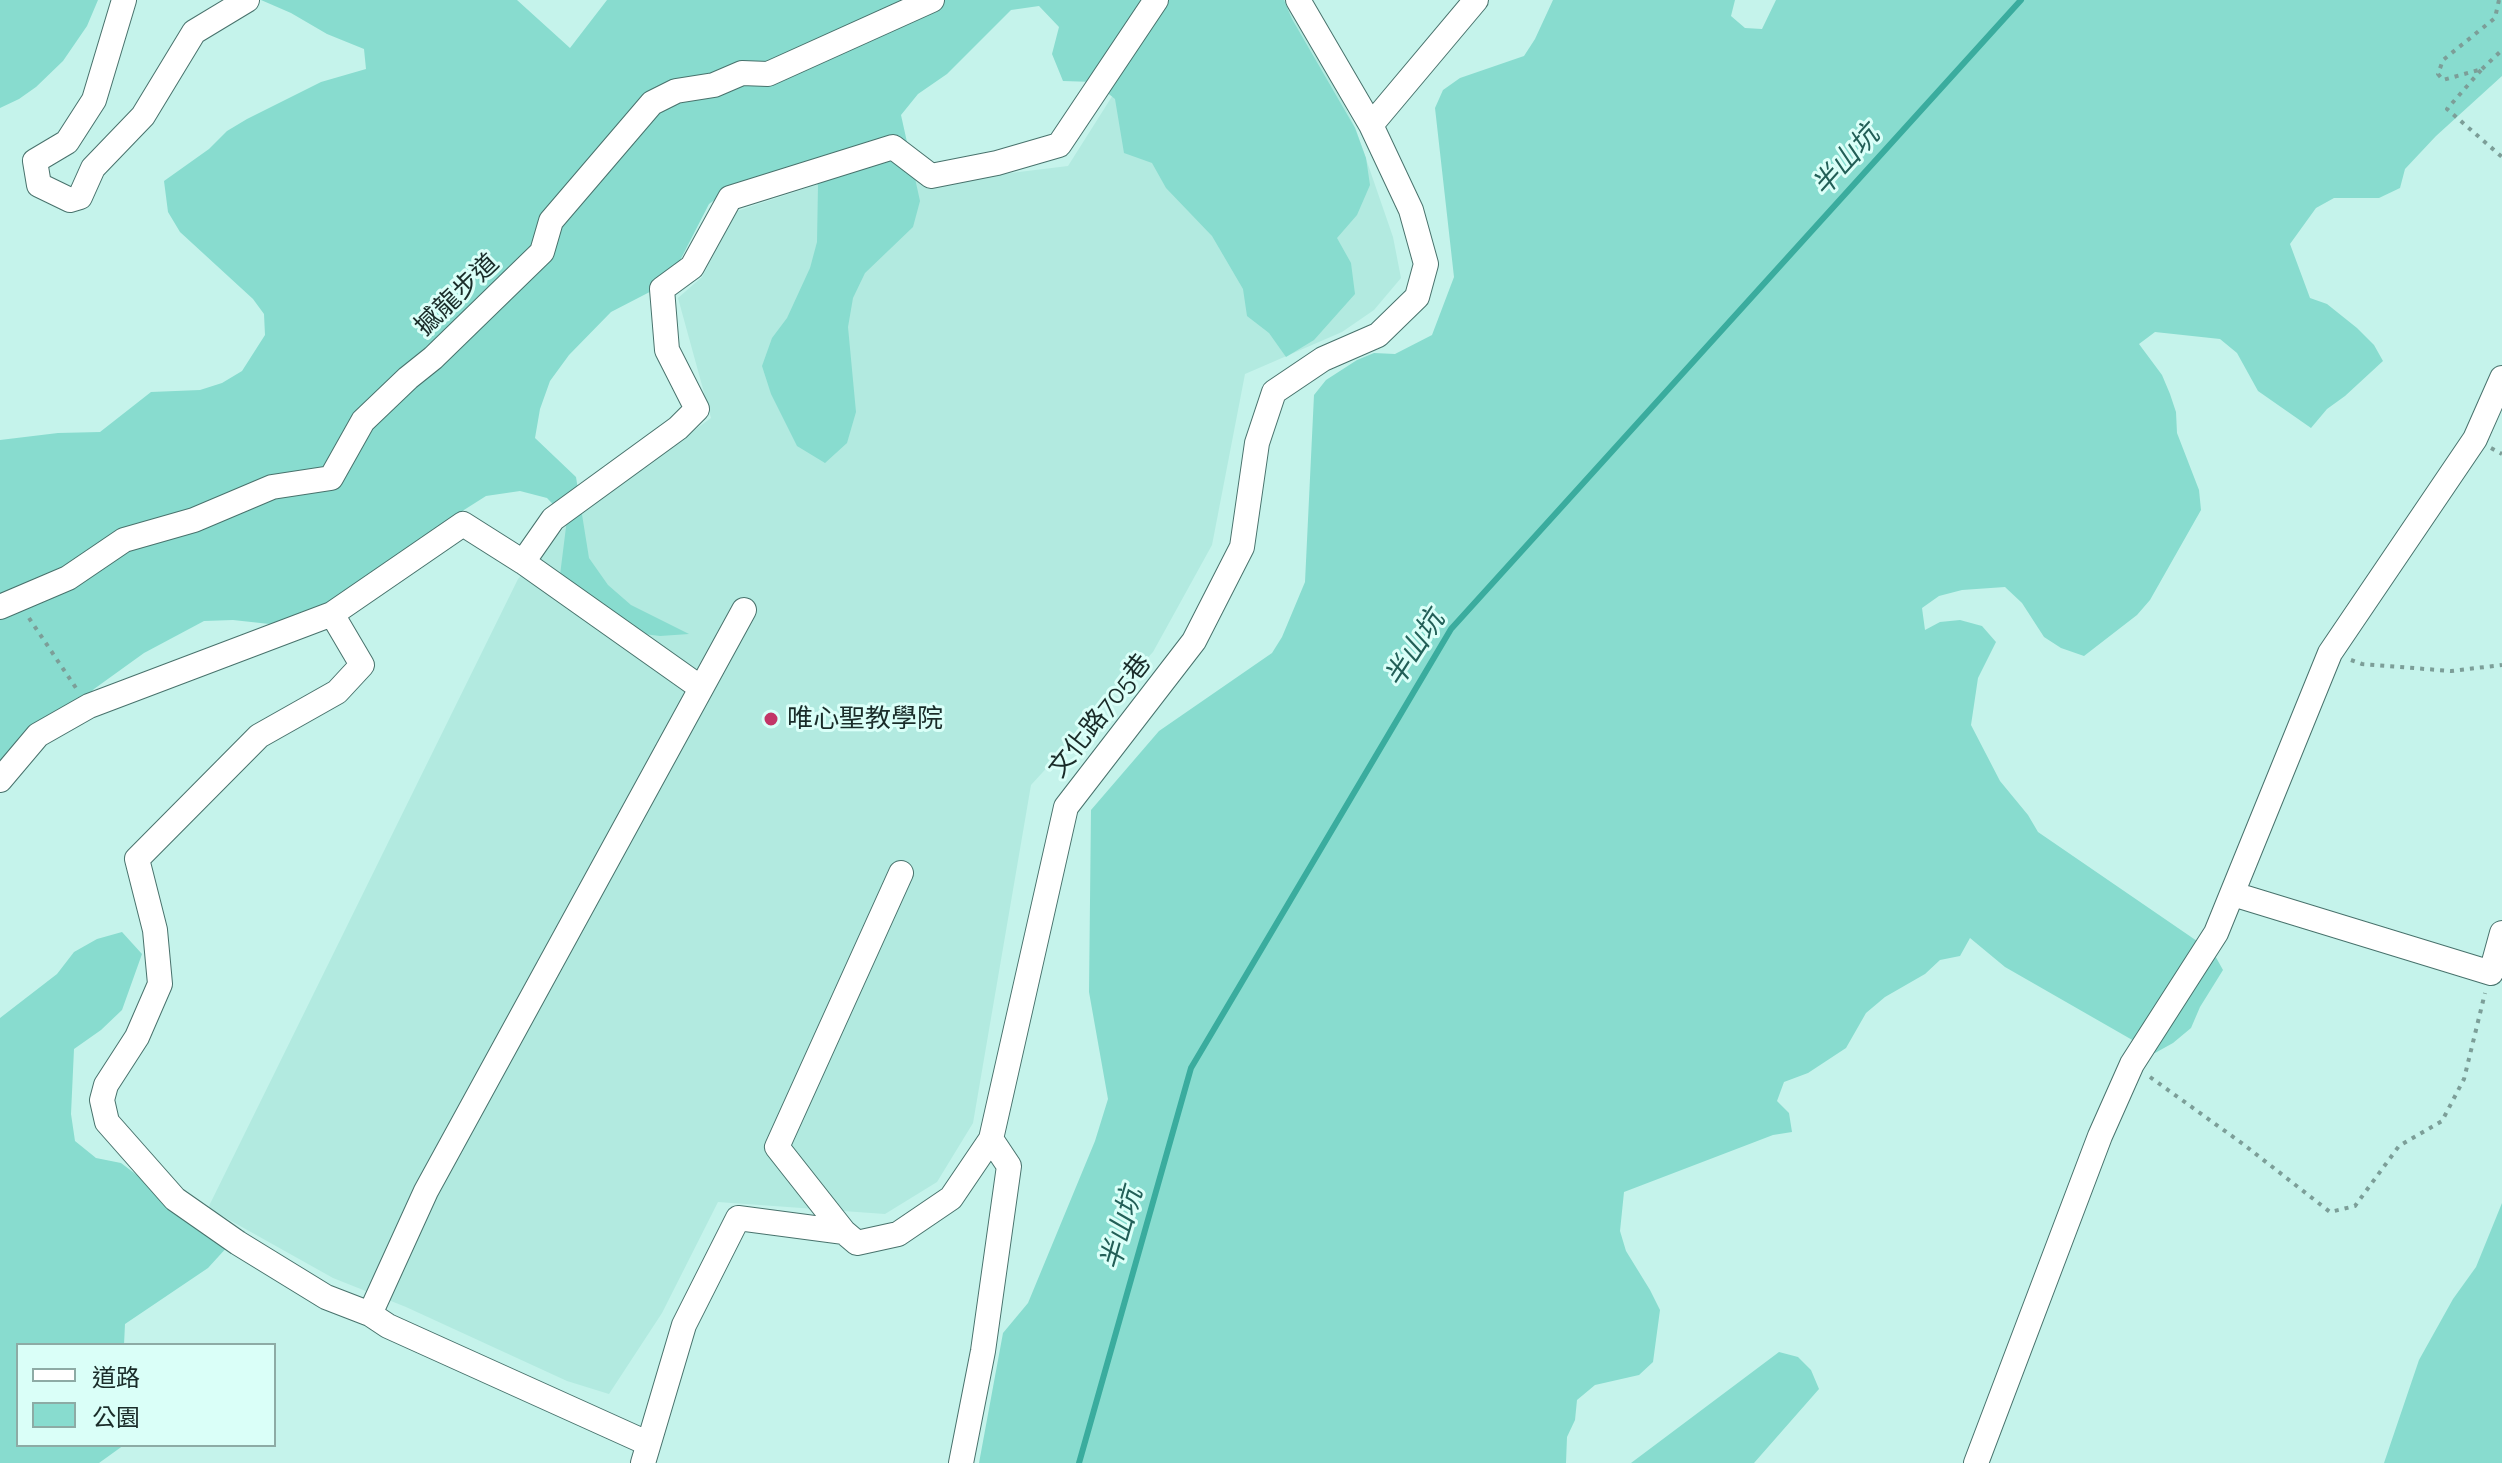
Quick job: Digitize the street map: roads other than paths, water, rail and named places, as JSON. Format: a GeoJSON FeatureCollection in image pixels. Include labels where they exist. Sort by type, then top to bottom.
{"type":"FeatureCollection","features":[{"type":"Feature","properties":{"kind":"lane"},"geometry":{"type":"LineString","coordinates":[[124,0],[94,100],[67,142],[35,161],[39,185],[70,200],[80,197],[93,168],[143,116],[194,32],[247,0]]}},
{"type":"Feature","properties":{"kind":"lane","name":"撼龍步道"},"geometry":{"type":"LineString","coordinates":[[8,603],[68,578],[124,540],[194,520],[272,487],[331,478],[363,421],[542,252],[551,221],[652,103],[676,91],[714,85],[742,73],[768,74],[932,0]]}},
{"type":"Feature","properties":{"kind":"lane"},"geometry":{"type":"LineString","coordinates":[[523,562],[553,519],[678,428],[697,409],[667,350],[662,289],[692,267],[730,198],[893,147],[931,176],[997,163],[1059,145],[1156,0]]}},
{"type":"Feature","properties":{"kind":"lane","name":"文化路705巷"},"geometry":{"type":"LineString","coordinates":[[645,1453],[684,1325],[738,1218],[844,1232],[857,1243],[898,1234],[951,1198],[991,1139],[1066,807],[1194,641],[1242,547],[1257,443],[1274,392],[1323,359],[1378,335],[1417,297],[1426,264],[1411,210],[1371,125],[1298,0]]}},
{"type":"Feature","properties":{"kind":"lane"},"geometry":{"type":"LineString","coordinates":[[1371,125],[1476,0]]}},
{"type":"Feature","properties":{"kind":"lane"},"geometry":{"type":"LineString","coordinates":[[1976,1463],[2094,1150],[2132,1064],[2216,933],[2330,653],[2475,439],[2502,378]]}},
{"type":"Feature","properties":{"kind":"lane"},"geometry":{"type":"LineString","coordinates":[[0,780],[38,735],[89,706],[332,614],[463,524],[523,562],[701,688]]}},
{"type":"Feature","properties":{"kind":"lane"},"geometry":{"type":"LineString","coordinates":[[370,1314],[426,1191],[744,610]]}},
{"type":"Feature","properties":{"kind":"lane"},"geometry":{"type":"LineString","coordinates":[[332,614],[362,665],[337,692],[259,736],[137,859],[155,930],[160,984],[137,1037],[106,1085],[102,1100],[107,1122],[175,1199],[238,1243],[326,1297],[370,1314],[388,1326],[645,1453]]}},
{"type":"Feature","properties":{"kind":"lane"},"geometry":{"type":"LineString","coordinates":[[844,1232],[777,1147],[901,873]]}},
{"type":"Feature","properties":{"kind":"lane"},"geometry":{"type":"LineString","coordinates":[[2233,894],[2491,973],[2502,933]]}},
{"type":"Feature","properties":{"kind":"lane"},"geometry":{"type":"LineString","coordinates":[[961,1463],[983,1351],[1009,1166],[991,1139]]}},
{"type":"Feature","properties":{"kind":"waterway","name":"半山坑"},"geometry":{"type":"LineString","coordinates":[[1079,1463],[1191,1068],[1451,629],[2021,0]]}},
{"type":"Feature","properties":{"kind":"place","name":"唯心聖教學院"},"geometry":{"type":"Point","coordinates":[771,719]}}]}
